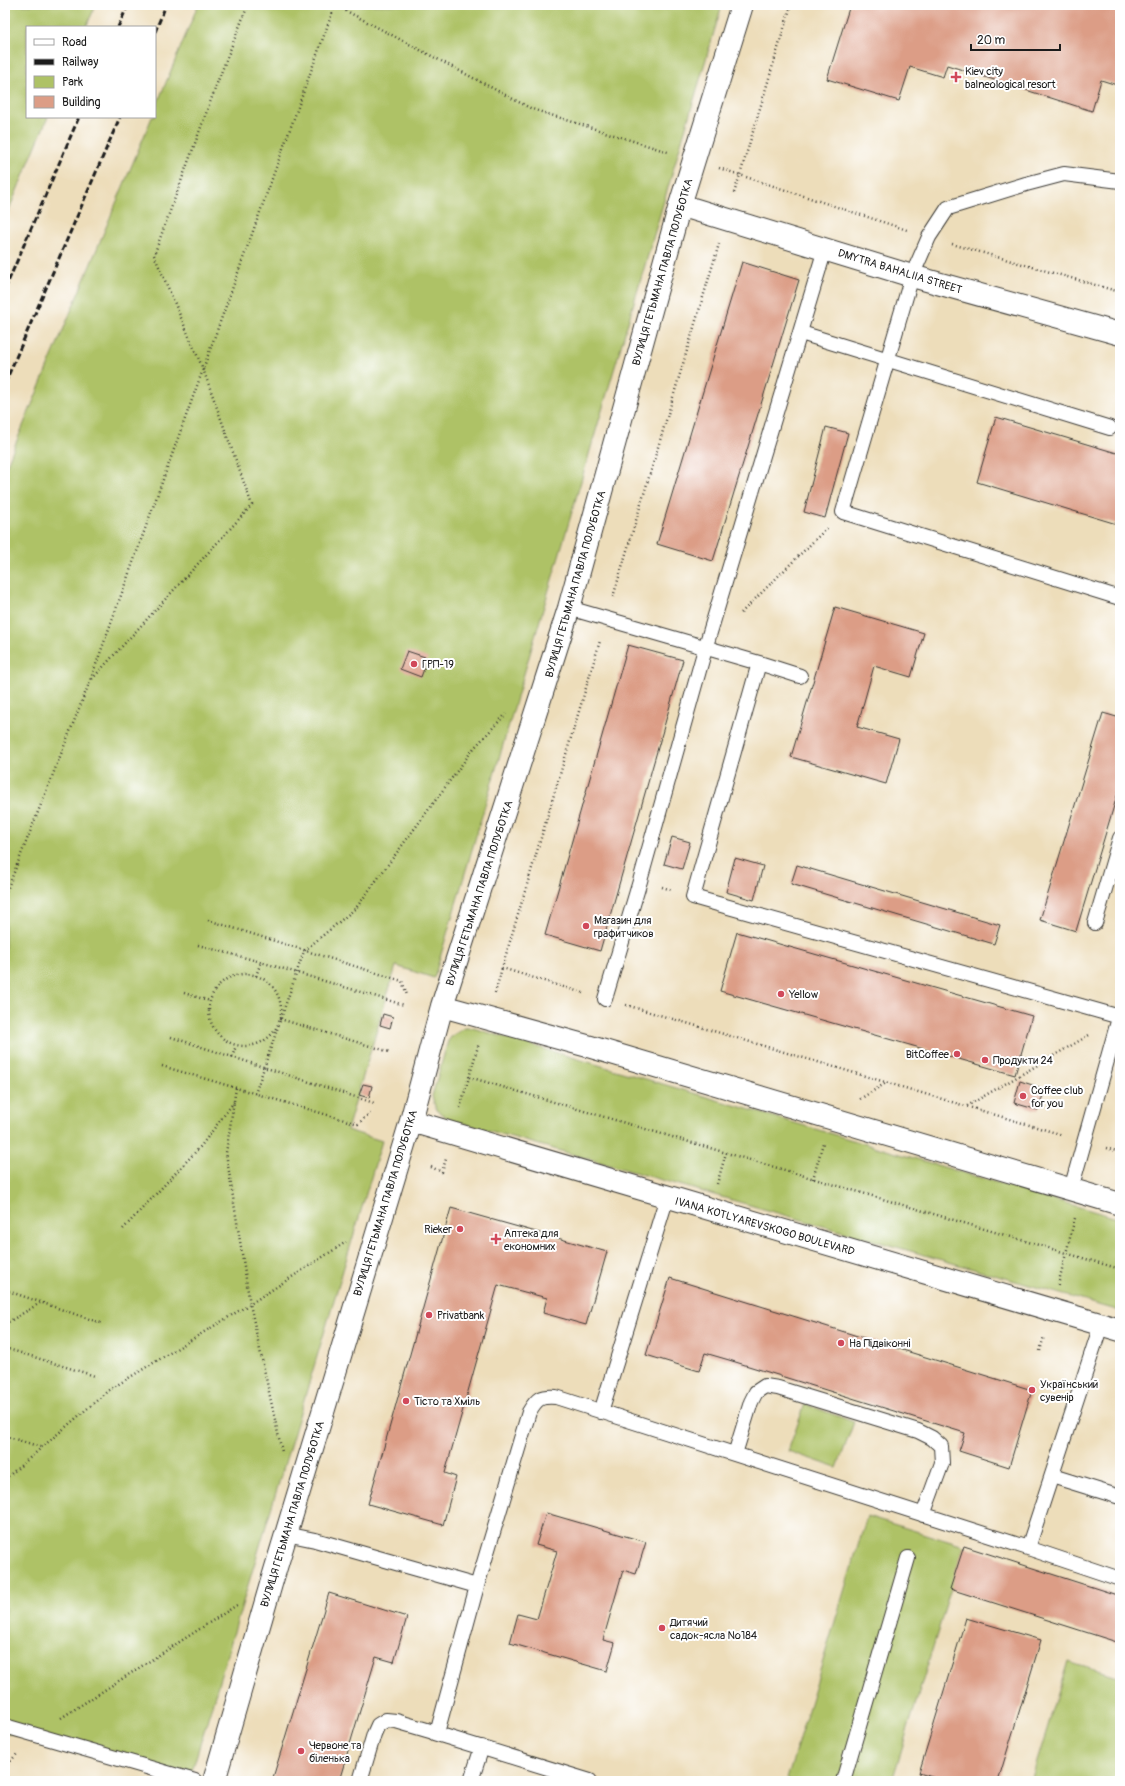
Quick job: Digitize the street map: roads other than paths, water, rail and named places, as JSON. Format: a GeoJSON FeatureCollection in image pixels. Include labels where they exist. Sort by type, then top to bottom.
{"type":"FeatureCollection","features":[{"type":"Feature","properties":{"kind":"street","name":"ВУЛИЦЯ ГЕТЬМАНА ПАВЛА ПОЛУБОТКА"},"geometry":{"type":"LineString","coordinates":[[214,1781],[286,1534],[411,1122],[442,1006],[569,608],[680,205],[742,5]]}},
{"type":"Feature","properties":{"kind":"street","name":"DMYTRA BAHALIIA STREET"},"geometry":{"type":"LineString","coordinates":[[680,205],[912,276],[1120,334]]}},
{"type":"Feature","properties":{"kind":"street"},"geometry":{"type":"LineString","coordinates":[[442,1006],[487,1017],[1120,1204]]}},
{"type":"Feature","properties":{"kind":"street","name":"IVANA KOTLYAREVSKOGO BOULEVARD"},"geometry":{"type":"LineString","coordinates":[[411,1122],[1110,1328]]}},
{"type":"Feature","properties":{"kind":"lane"},"geometry":{"type":"LineString","coordinates":[[1120,181],[1064,174],[948,208],[929,237],[912,276],[843,512],[1120,598]]}},
{"type":"Feature","properties":{"kind":"lane"},"geometry":{"type":"LineString","coordinates":[[605,999],[640,881],[705,648],[826,249]]}},
{"type":"Feature","properties":{"kind":"lane"},"geometry":{"type":"LineString","coordinates":[[801,333],[1110,428]]}},
{"type":"Feature","properties":{"kind":"lane"},"geometry":{"type":"LineString","coordinates":[[569,608],[800,676]]}},
{"type":"Feature","properties":{"kind":"lane"},"geometry":{"type":"LineString","coordinates":[[759,664],[693,896],[1120,1018],[1076,1191]]}},
{"type":"Feature","properties":{"kind":"lane"},"geometry":{"type":"LineString","coordinates":[[1095,922],[1120,838]]}},
{"type":"Feature","properties":{"kind":"lane"},"geometry":{"type":"LineString","coordinates":[[601,1412],[667,1197]]}},
{"type":"Feature","properties":{"kind":"lane"},"geometry":{"type":"LineString","coordinates":[[1028,1548],[1052,1476],[1110,1328]]}},
{"type":"Feature","properties":{"kind":"lane"},"geometry":{"type":"LineString","coordinates":[[735,1454],[751,1402],[756,1392],[765,1386],[778,1388],[918,1431],[932,1438],[941,1446],[942,1462],[923,1515]]}},
{"type":"Feature","properties":{"kind":"lane"},"geometry":{"type":"LineString","coordinates":[[435,1733],[529,1412],[535,1402],[543,1396],[556,1397],[1028,1548],[1120,1579]]}},
{"type":"Feature","properties":{"kind":"lane"},"geometry":{"type":"LineString","coordinates":[[1052,1476],[1120,1497]]}},
{"type":"Feature","properties":{"kind":"lane"},"geometry":{"type":"LineString","coordinates":[[286,1534],[315,1540],[477,1586]]}},
{"type":"Feature","properties":{"kind":"lane"},"geometry":{"type":"LineString","coordinates":[[842,1781],[908,1558]]}},
{"type":"Feature","properties":{"kind":"lane"},"geometry":{"type":"LineString","coordinates":[[360,1781],[378,1725],[386,1720],[396,1721],[590,1781]]}},
{"type":"Feature","properties":{"kind":"lane"},"geometry":{"type":"LineString","coordinates":[[5,1726],[196,1781]]}},
{"type":"Feature","properties":{"kind":"lane"},"geometry":{"type":"LineString","coordinates":[[471,1781],[482,1747]]}},
{"type":"Feature","properties":{"kind":"railway"},"geometry":{"type":"LineString","coordinates":[[118,26],[128,5]]}},
{"type":"Feature","properties":{"kind":"railway"},"geometry":{"type":"LineString","coordinates":[[156,30],[166,5]]}},
{"type":"Feature","properties":{"kind":"railway"},"geometry":{"type":"LineString","coordinates":[[5,289],[79,118]]}},
{"type":"Feature","properties":{"kind":"railway"},"geometry":{"type":"LineString","coordinates":[[5,383],[120,118]]}},
{"type":"Feature","properties":{"kind":"place","name":"Kiev city balneological resort"},"geometry":{"type":"Point","coordinates":[956,77]}},
{"type":"Feature","properties":{"kind":"place","name":"ГРП-19"},"geometry":{"type":"Point","coordinates":[414,664]}},
{"type":"Feature","properties":{"kind":"place","name":"Магазин для графитчиков"},"geometry":{"type":"Point","coordinates":[586,926]}},
{"type":"Feature","properties":{"kind":"place","name":"Yellow"},"geometry":{"type":"Point","coordinates":[781,994]}},
{"type":"Feature","properties":{"kind":"place","name":"BitCoffee"},"geometry":{"type":"Point","coordinates":[957,1054]}},
{"type":"Feature","properties":{"kind":"place","name":"Продукти 24"},"geometry":{"type":"Point","coordinates":[985,1060]}},
{"type":"Feature","properties":{"kind":"place","name":"Coffee club for you"},"geometry":{"type":"Point","coordinates":[1023,1096]}},
{"type":"Feature","properties":{"kind":"place","name":"Rieker"},"geometry":{"type":"Point","coordinates":[460,1229]}},
{"type":"Feature","properties":{"kind":"place","name":"Аптека для економних"},"geometry":{"type":"Point","coordinates":[496,1239]}},
{"type":"Feature","properties":{"kind":"place","name":"Privatbank"},"geometry":{"type":"Point","coordinates":[429,1315]}},
{"type":"Feature","properties":{"kind":"place","name":"На Підвіконні"},"geometry":{"type":"Point","coordinates":[841,1343]}},
{"type":"Feature","properties":{"kind":"place","name":"Український сувенір"},"geometry":{"type":"Point","coordinates":[1032,1390]}},
{"type":"Feature","properties":{"kind":"place","name":"Тісто та Хміль"},"geometry":{"type":"Point","coordinates":[406,1401]}},
{"type":"Feature","properties":{"kind":"place","name":"Дитячий садок-ясла №184"},"geometry":{"type":"Point","coordinates":[662,1628]}},
{"type":"Feature","properties":{"kind":"place","name":"Червоне та біленька"},"geometry":{"type":"Point","coordinates":[301,1751]}}]}
